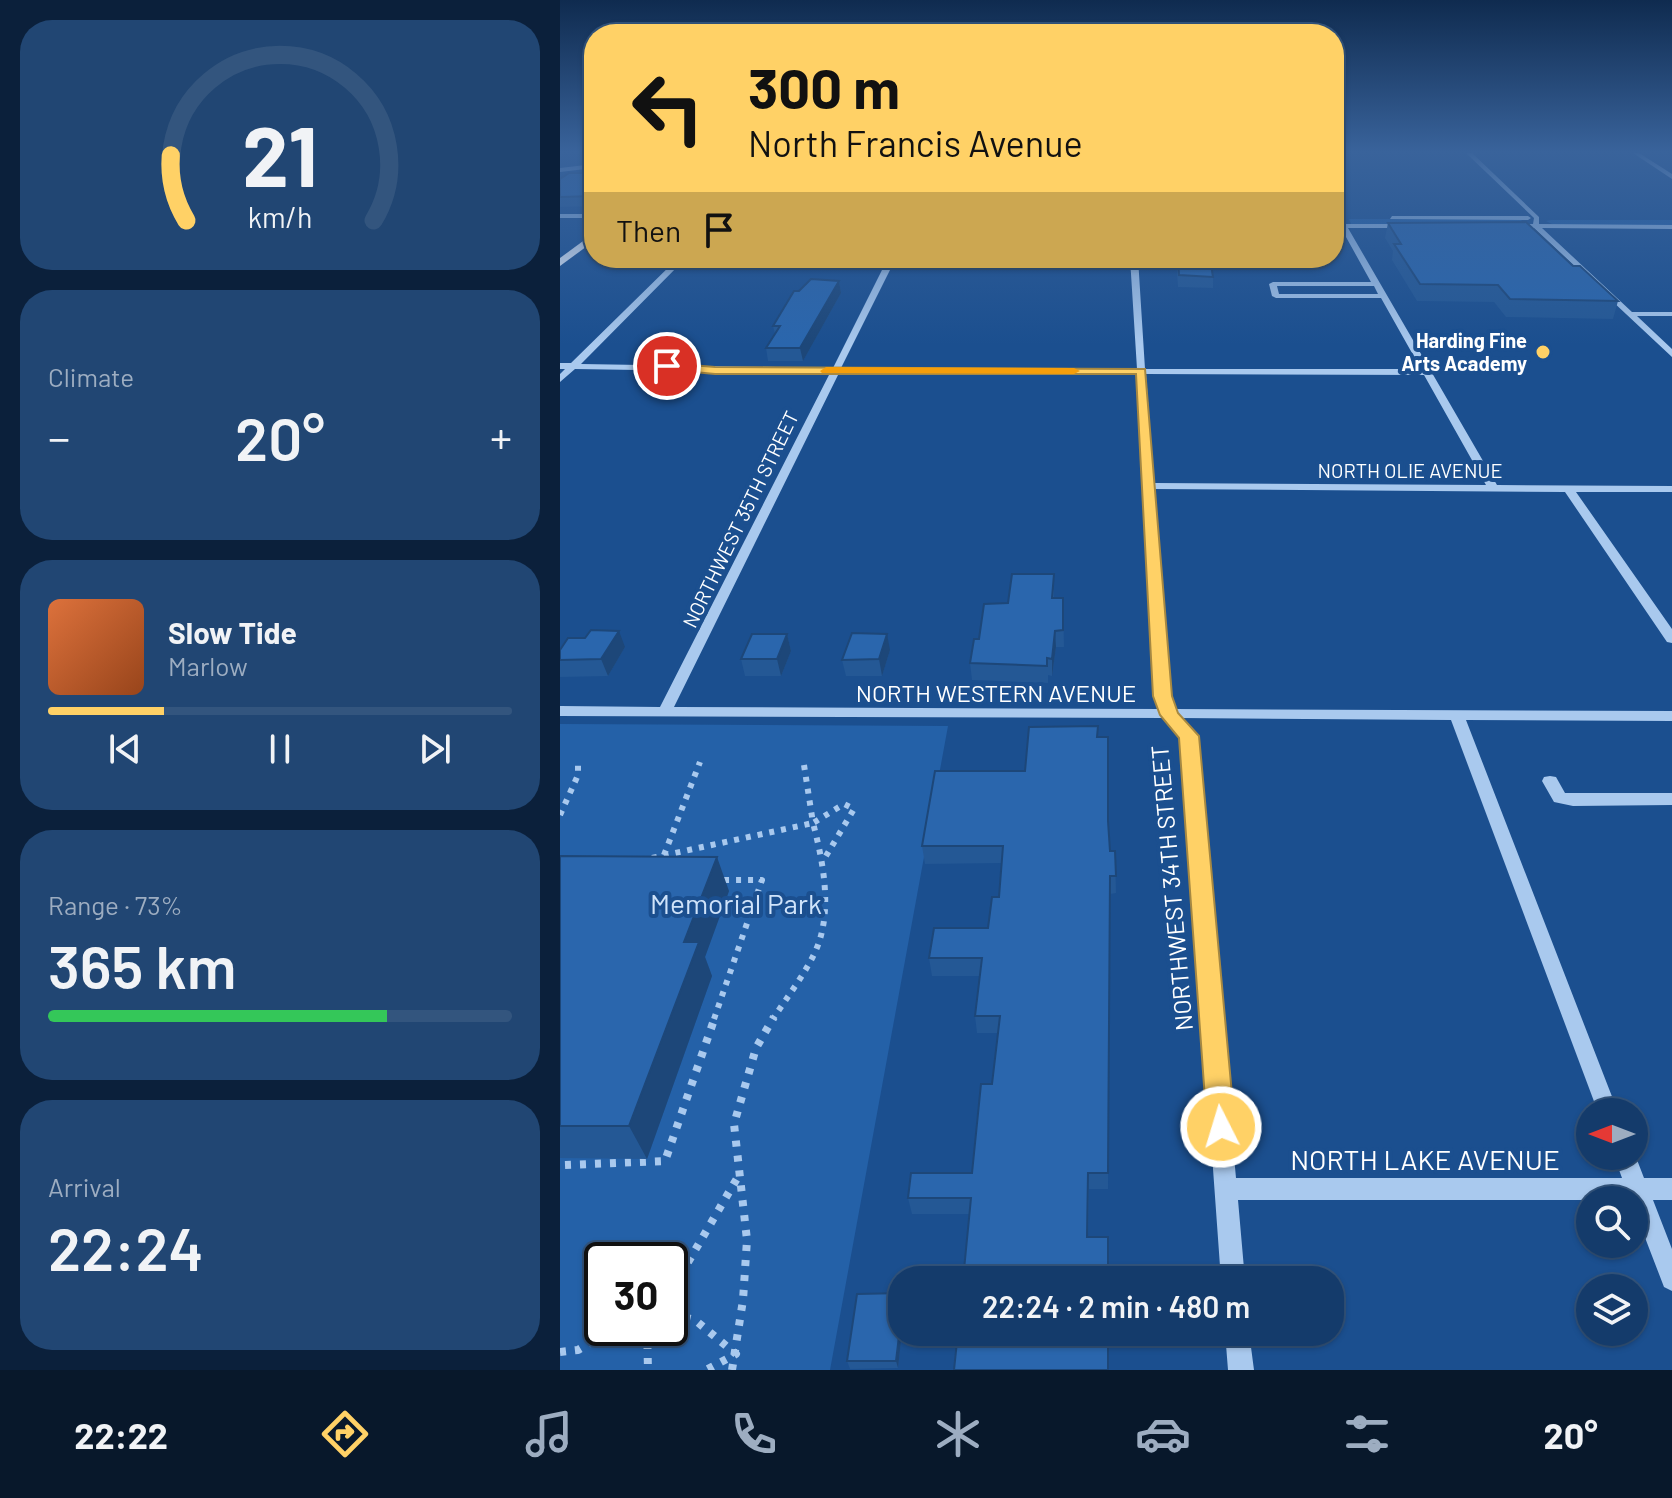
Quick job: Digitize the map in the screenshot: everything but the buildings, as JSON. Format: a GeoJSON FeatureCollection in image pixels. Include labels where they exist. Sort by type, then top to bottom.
{"type":"FeatureCollection","features":[{"type":"Feature","properties":{"kind":"main road"},"geometry":{"type":"LineString","coordinates":[[560,263],[584,244]]}},
{"type":"Feature","properties":{"kind":"street"},"geometry":{"type":"LineString","coordinates":[[1532,217],[1672,354]]}},
{"type":"Feature","properties":{"kind":"street"},"geometry":{"type":"LineString","coordinates":[[1537,222],[1672,218]]}},
{"type":"Feature","properties":{"kind":"street"},"geometry":{"type":"LineString","coordinates":[[1344,219],[1672,227]]}},
{"type":"Feature","properties":{"kind":"street"},"geometry":{"type":"LineString","coordinates":[[560,224],[584,224]]}},
{"type":"Feature","properties":{"kind":"street"},"geometry":{"type":"LineString","coordinates":[[1344,231],[1493,488]]}},
{"type":"Feature","properties":{"kind":"street"},"geometry":{"type":"LineString","coordinates":[[560,379],[672,268]]}},
{"type":"Feature","properties":{"kind":"street","name":"NORTHWEST 35TH STREET"},"geometry":{"type":"LineString","coordinates":[[665,711],[887,268]]}},
{"type":"Feature","properties":{"kind":"street","name":"NORTHWEST 34TH STREET"},"geometry":{"type":"LineString","coordinates":[[1135,268],[1162,696],[1169,715],[1189,736],[1232,1266]]}},
{"type":"Feature","properties":{"kind":"street"},"geometry":{"type":"LineString","coordinates":[[1376,284],[1273,284],[1276,296],[1383,296]]}},
{"type":"Feature","properties":{"kind":"street"},"geometry":{"type":"LineString","coordinates":[[1630,314],[1672,314]]}},
{"type":"Feature","properties":{"kind":"street"},"geometry":{"type":"LineString","coordinates":[[560,366],[833,371],[1427,372]]}},
{"type":"Feature","properties":{"kind":"street","name":"NORTH OLIE AVENUE"},"geometry":{"type":"LineString","coordinates":[[1149,486],[1672,489]]}},
{"type":"Feature","properties":{"kind":"street"},"geometry":{"type":"LineString","coordinates":[[1569,489],[1672,639]]}},
{"type":"Feature","properties":{"kind":"street","name":"NORTH WESTERN AVENUE"},"geometry":{"type":"LineString","coordinates":[[560,711],[1672,716]]}},
{"type":"Feature","properties":{"kind":"street"},"geometry":{"type":"LineString","coordinates":[[1457,716],[1603,1098]]}},
{"type":"Feature","properties":{"kind":"street"},"geometry":{"type":"LineString","coordinates":[[1550,781],[1560,798],[1573,800],[1672,799]]}},
{"type":"Feature","properties":{"kind":"street","name":"NORTH LAKE AVENUE"},"geometry":{"type":"LineString","coordinates":[[1226,1189],[1576,1189]]}},
{"type":"Feature","properties":{"kind":"street","name":"NORTH LAKE AVENUE"},"geometry":{"type":"LineString","coordinates":[[1648,1189],[1672,1189]]}},
{"type":"Feature","properties":{"kind":"street"},"geometry":{"type":"LineString","coordinates":[[1648,1215],[1672,1279]]}},
{"type":"Feature","properties":{"kind":"street"},"geometry":{"type":"LineString","coordinates":[[1238,1346],[1241,1370]]}},
{"type":"Feature","properties":{"kind":"path"},"geometry":{"type":"LineString","coordinates":[[560,815],[578,775],[578,762]]}},
{"type":"Feature","properties":{"kind":"path"},"geometry":{"type":"LineString","coordinates":[[660,868],[700,762]]}},
{"type":"Feature","properties":{"kind":"path"},"geometry":{"type":"LineString","coordinates":[[732,1370],[747,1240],[734,1124],[756,1048],[818,945],[824,904],[823,862],[804,765]]}},
{"type":"Feature","properties":{"kind":"path"},"geometry":{"type":"LineString","coordinates":[[649,858],[813,823],[844,804],[854,809],[823,862]]}},
{"type":"Feature","properties":{"kind":"path"},"geometry":{"type":"LineString","coordinates":[[565,1165],[665,1161],[762,880],[717,880]]}},
{"type":"Feature","properties":{"kind":"path"},"geometry":{"type":"LineString","coordinates":[[688,1262],[739,1175]]}},
{"type":"Feature","properties":{"kind":"path"},"geometry":{"type":"LineString","coordinates":[[688,1318],[695,1320],[736,1354]]}},
{"type":"Feature","properties":{"kind":"path"},"geometry":{"type":"LineString","coordinates":[[560,1352],[585,1346]]}},
{"type":"Feature","properties":{"kind":"path"},"geometry":{"type":"LineString","coordinates":[[647,1346],[648,1370]]}},
{"type":"Feature","properties":{"kind":"path"},"geometry":{"type":"LineString","coordinates":[[706,1370],[736,1354]]}},
{"type":"Feature","properties":{"kind":"green space"},"geometry":{"type":"Polygon","coordinates":[[[1349,219],[1520,219],[1525,224],[1351,224],[1349,219]]]}},
{"type":"Feature","properties":{"kind":"green space"},"geometry":{"type":"Polygon","coordinates":[[[1672,220],[1672,225],[1554,225],[1546,221],[1672,220]]]}},
{"type":"Feature","properties":{"kind":"green space","name":"Memorial Park"},"geometry":{"type":"Polygon","coordinates":[[[560,724],[948,726],[830,1370],[560,1370],[560,724]]]}},
{"type":"Feature","properties":{"kind":"slow traffic"},"geometry":{"type":"LineString","coordinates":[[826,371],[1074,371]]}},
{"type":"Feature","properties":{"kind":"place","name":"Harding Fine Arts Academy"},"geometry":{"type":"Point","coordinates":[1543,352]}},
{"type":"Feature","properties":{"kind":"route"},"geometry":{"type":"LineString","coordinates":[[667,366],[715,370],[1141,371],[1162,696],[1169,715],[1189,736],[1221,1127]]}}]}
